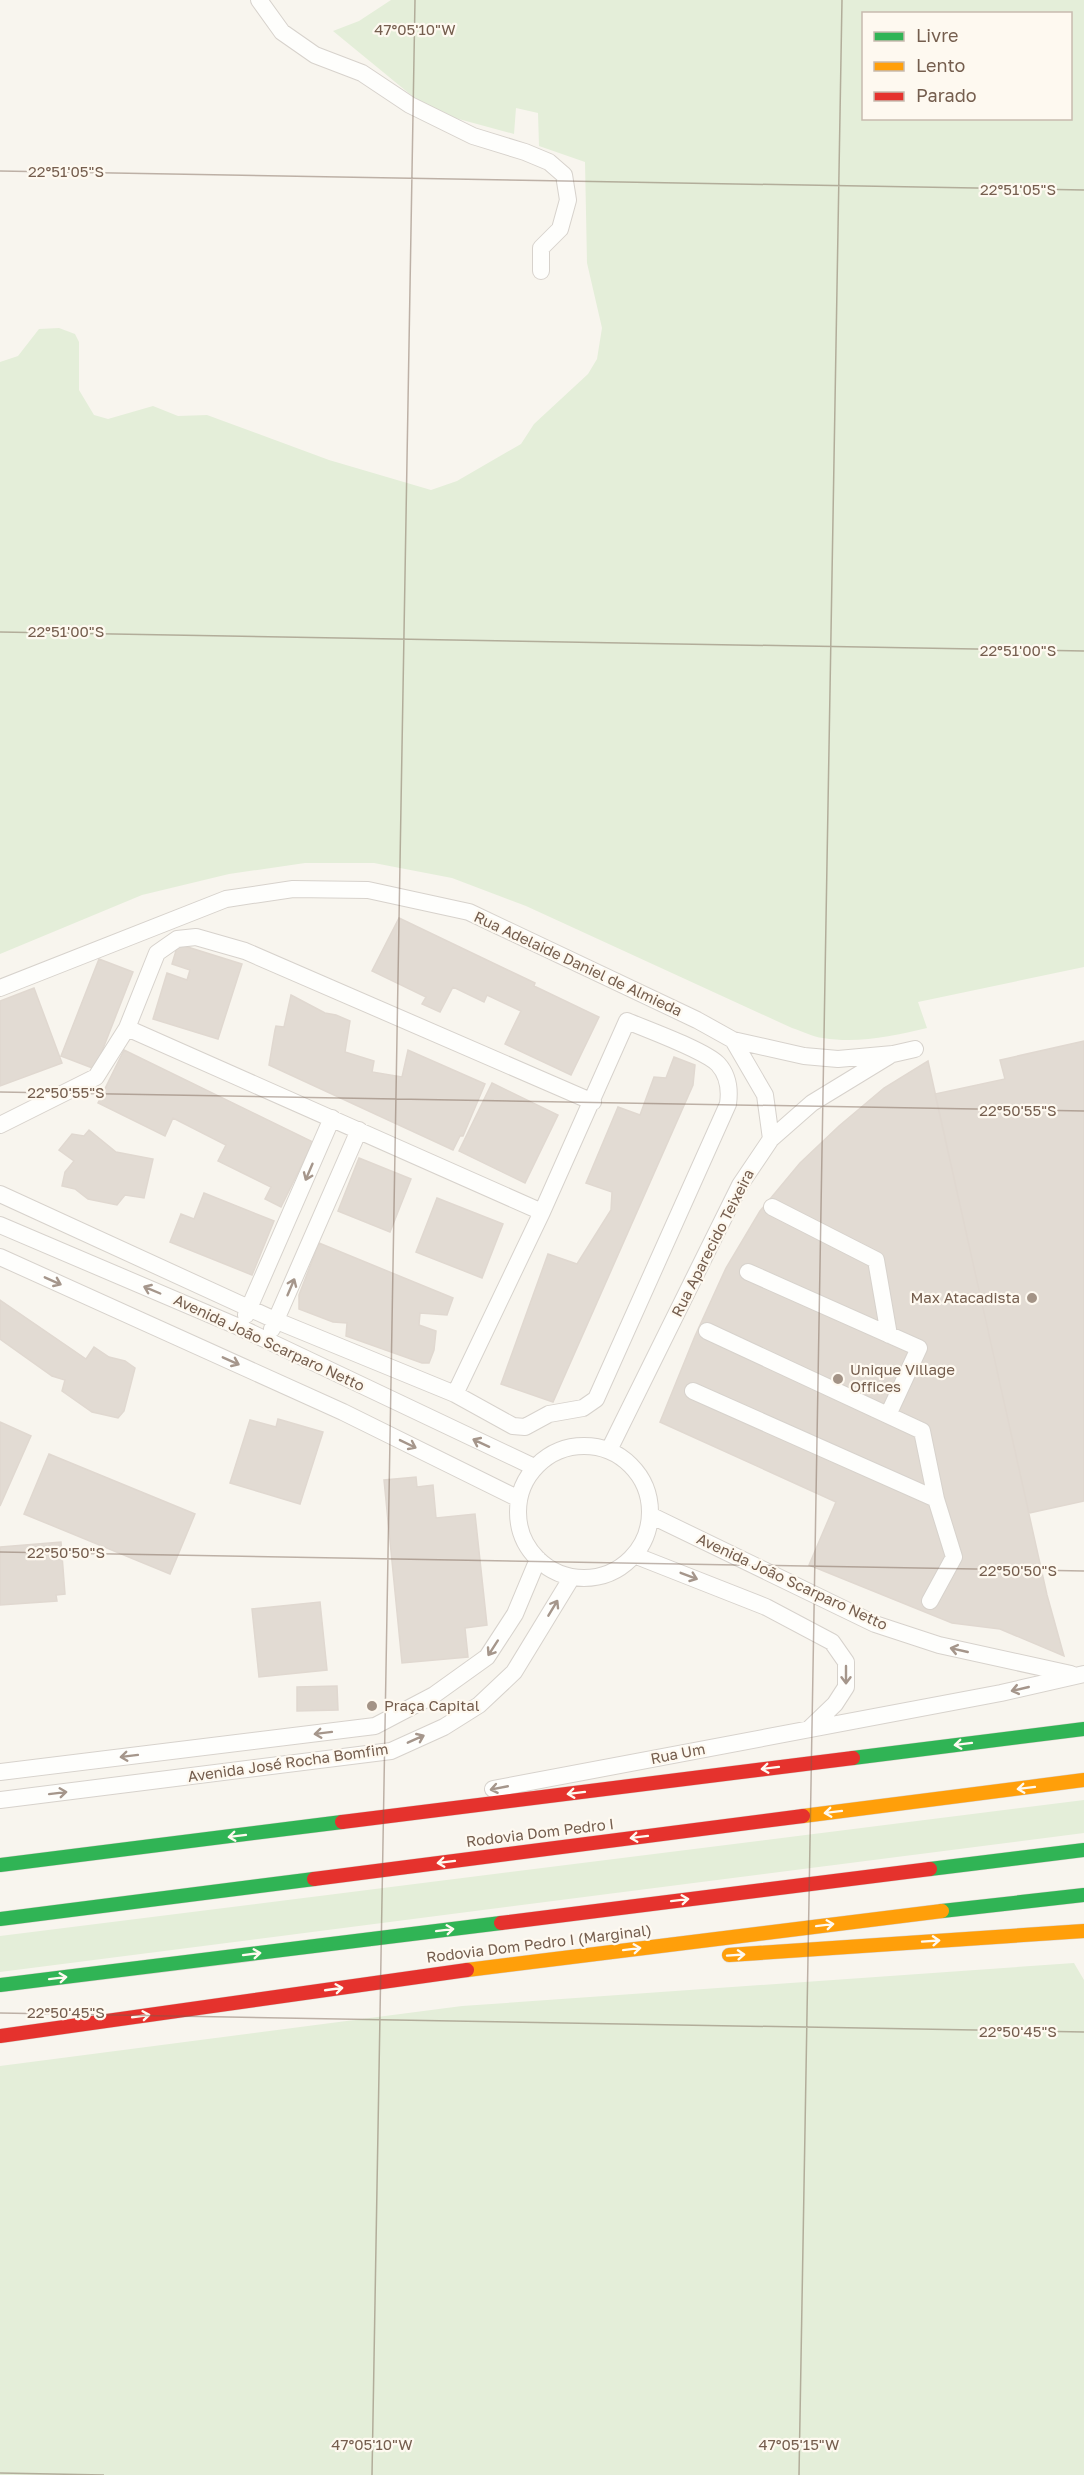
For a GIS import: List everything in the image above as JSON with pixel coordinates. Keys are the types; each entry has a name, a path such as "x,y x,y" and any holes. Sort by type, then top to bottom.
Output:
{"highway":[{"path":"0,1865 1084,1730"},
{"name":"Rodovia Dom Pedro I","path":"0,1919 1084,1780"},
{"path":"0,1985 1084,1850"},
{"name":"Rodovia Dom Pedro I (Marginal)","path":"0,2036 426,1975 1084,1895"},
{"path":"720,1956 1084,1931"},
{"path":"426,1975 673,1959"}],"street":[{"path":"259,0 282,32 315,55 362,73 410,105 473,136 549,162 564,175 568,200 560,229 541,248 541,271"},
{"name":"Rua Adelaide Daniel de Almieda","path":"0,988 226,899 293,890 368,890 469,912 697,1020 733,1040 804,1056 838,1059 892,1054 915,1049"},
{"path":"0,1125 96,1077 127,1028 157,953 177,939 196,938 245,951 593,1101"},
{"path":"0,1194 277,1321 455,1394 513,1426 525,1427 549,1414 583,1408 596,1399 728,1104 730,1091 726,1076 717,1064 705,1055 627,1021 542,1212 455,1394"},
{"path":"127,1028 542,1212"},
{"path":"733,1040 765,1095 771,1139"},
{"name":"Rua Aparecido Teixeira","path":"609,1450 740,1185 771,1139 812,1103 892,1054"},
{"path":"239,1327 250,1307 332,1118"},
{"path":"266,1340 277,1321 359,1130"},
{"path":"772,1207 876,1260 890,1335"},
{"name":"Avenida João Scarparo Netto","path":"0,1225 239,1327 534,1467"},
{"name":"Avenida João Scarparo Netto","path":"0,1257 343,1412 519,1499"},
{"path":"748,1272 919,1348 888,1415"},
{"path":"707,1331 922,1431 936,1499 954,1557 930,1601"},
{"path":"693,1391 936,1499"},
{"path":"589,1446 609,1450 626,1460 640,1476 648,1494 650,1515 646,1536 634,1555 617,1569 595,1577 572,1577 553,1570 537,1559 524,1542 518,1521 519,1499 524,1482 534,1467 550,1455 569,1447 589,1446"},
{"name":"Avenida João Scarparo Netto","path":"650,1515 875,1623 939,1645 1081,1675"},
{"path":"634,1555 766,1607 832,1642 846,1662 846,1687 835,1704 808,1729"},
{"name":"Avenida José Rocha Bomfim","path":"0,1772 375,1726 434,1695 487,1657 515,1614 537,1559"},
{"name":"Avenida José Rocha Bomfim","path":"0,1800 391,1751 444,1727 479,1705 514,1672 572,1577"},
{"name":"Rua Um","path":"271,1832 1001,1693 1081,1675"}],"green space":[{"path":"391,0 1084,0 1084,967 918,1002 927,1028 862,1040 836,1040 792,1028 526,906 452,878 374,863 305,863 229,874 142,895 0,954 0,362 18,356 39,329 59,328 75,334 79,342 79,390 94,415 108,419 153,406 178,416 207,415 329,460 431,490 457,481 521,444 534,424 588,374 597,359 602,328 587,263 585,162 539,146 538,113 516,108 514,134 455,118 422,104 333,31 359,21"},
{"path":"1084,1800 1084,1833 0,1972 0,1936"},
{"path":"1074,1963 1084,1980 1084,2475 0,2475 0,2066 462,2006"}],"building":[{"path":"399,918 535,983 534,986 599,1017 571,1075 505,1044 521,1011 487,995 484,1002 453,987 440,1012 422,1004 426,997 372,971"},
{"path":"178,944 242,964 218,1039 153,1019 167,973 187,980 190,970 172,964"},
{"path":"99,959 133,972 95,1069 61,1056"},
{"path":"34,988 62,1063 0,1086 0,1001"},
{"path":"291,995 325,1013 350,1021 345,1052 374,1061 372,1072 402,1077 408,1050 485,1084 463,1136 460,1136 453,1150 269,1065 276,1026 284,1027"},
{"name":"Max Atacadista","path":"1084,1041 1084,1501 1029,1513 935,1094 1005,1079 1000,1060"},
{"path":"124,1050 313,1142 281,1207 265,1199 271,1187 218,1161 226,1145 173,1118 165,1136 98,1103"},
{"path":"674,1057 695,1065 693,1085 553,1402 501,1384 548,1254 577,1264 611,1210 612,1192 586,1183 618,1107 640,1115 654,1077 666,1078"},
{"name":"Unique Village Offices","path":"928,1061 1047,1595 1064,1656 1000,1629 952,1623 809,1565 836,1502 660,1422 726,1268 760,1211 800,1163 839,1126 884,1088"},
{"path":"492,1083 558,1115 525,1183 459,1151"},
{"path":"89,1130 116,1152 153,1159 144,1198 125,1195 117,1205 88,1199 75,1189 62,1186 65,1172 74,1161 59,1150 72,1134 84,1136"},
{"path":"359,1158 411,1179 390,1232 338,1211"},
{"path":"204,1193 274,1221 252,1275 170,1242 181,1214 194,1219"},
{"path":"437,1198 503,1224 482,1278 416,1252"},
{"path":"319,1243 453,1298 447,1315 420,1313 419,1325 436,1331 434,1350 429,1363 422,1363 346,1336 347,1323 333,1322 299,1309 299,1295"},
{"path":"0,1300 86,1359 94,1347 109,1357 125,1361 135,1368 124,1411 118,1418 92,1412 62,1391 65,1380 52,1376 0,1339"},
{"path":"278,1419 323,1432 300,1504 230,1483 250,1420 276,1427"},
{"path":"0,1422 31,1436 0,1506"},
{"path":"49,1454 195,1514 170,1574 24,1514"},
{"path":"416,1477 417,1487 433,1485 436,1518 475,1514 487,1625 465,1628 468,1657 402,1663 384,1480"},
{"path":"61,1542 65,1594 56,1595 57,1601 0,1605 0,1547"},
{"path":"320,1602 327,1670 259,1677 252,1609"},
{"path":"337,1686 338,1710 297,1711 297,1687"}],"traffic: fast":[{"path":"853,1758 1084,1729"},
{"path":"0,1865 342,1822"},
{"path":"930,1869 1084,1850"},
{"path":"0,1919 314,1879"},
{"path":"942,1911 1084,1895"},
{"path":"0,1985 501,1923"}],"traffic: slow":[{"path":"803,1816 1084,1780"},
{"path":"467,1970 942,1911"},
{"path":"729,1955 1084,1931"}],"traffic: jam":[{"path":"342,1822 853,1758"},
{"path":"314,1879 803,1816"},
{"path":"501,1923 930,1869"},
{"path":"0,2036 467,1970"}],"place":[{"name":"Max Atacadista","path":"1032,1298"},
{"name":"Unique Village Offices","path":"838,1379"},
{"name":"Praça Capital","path":"372,1706"}]}
